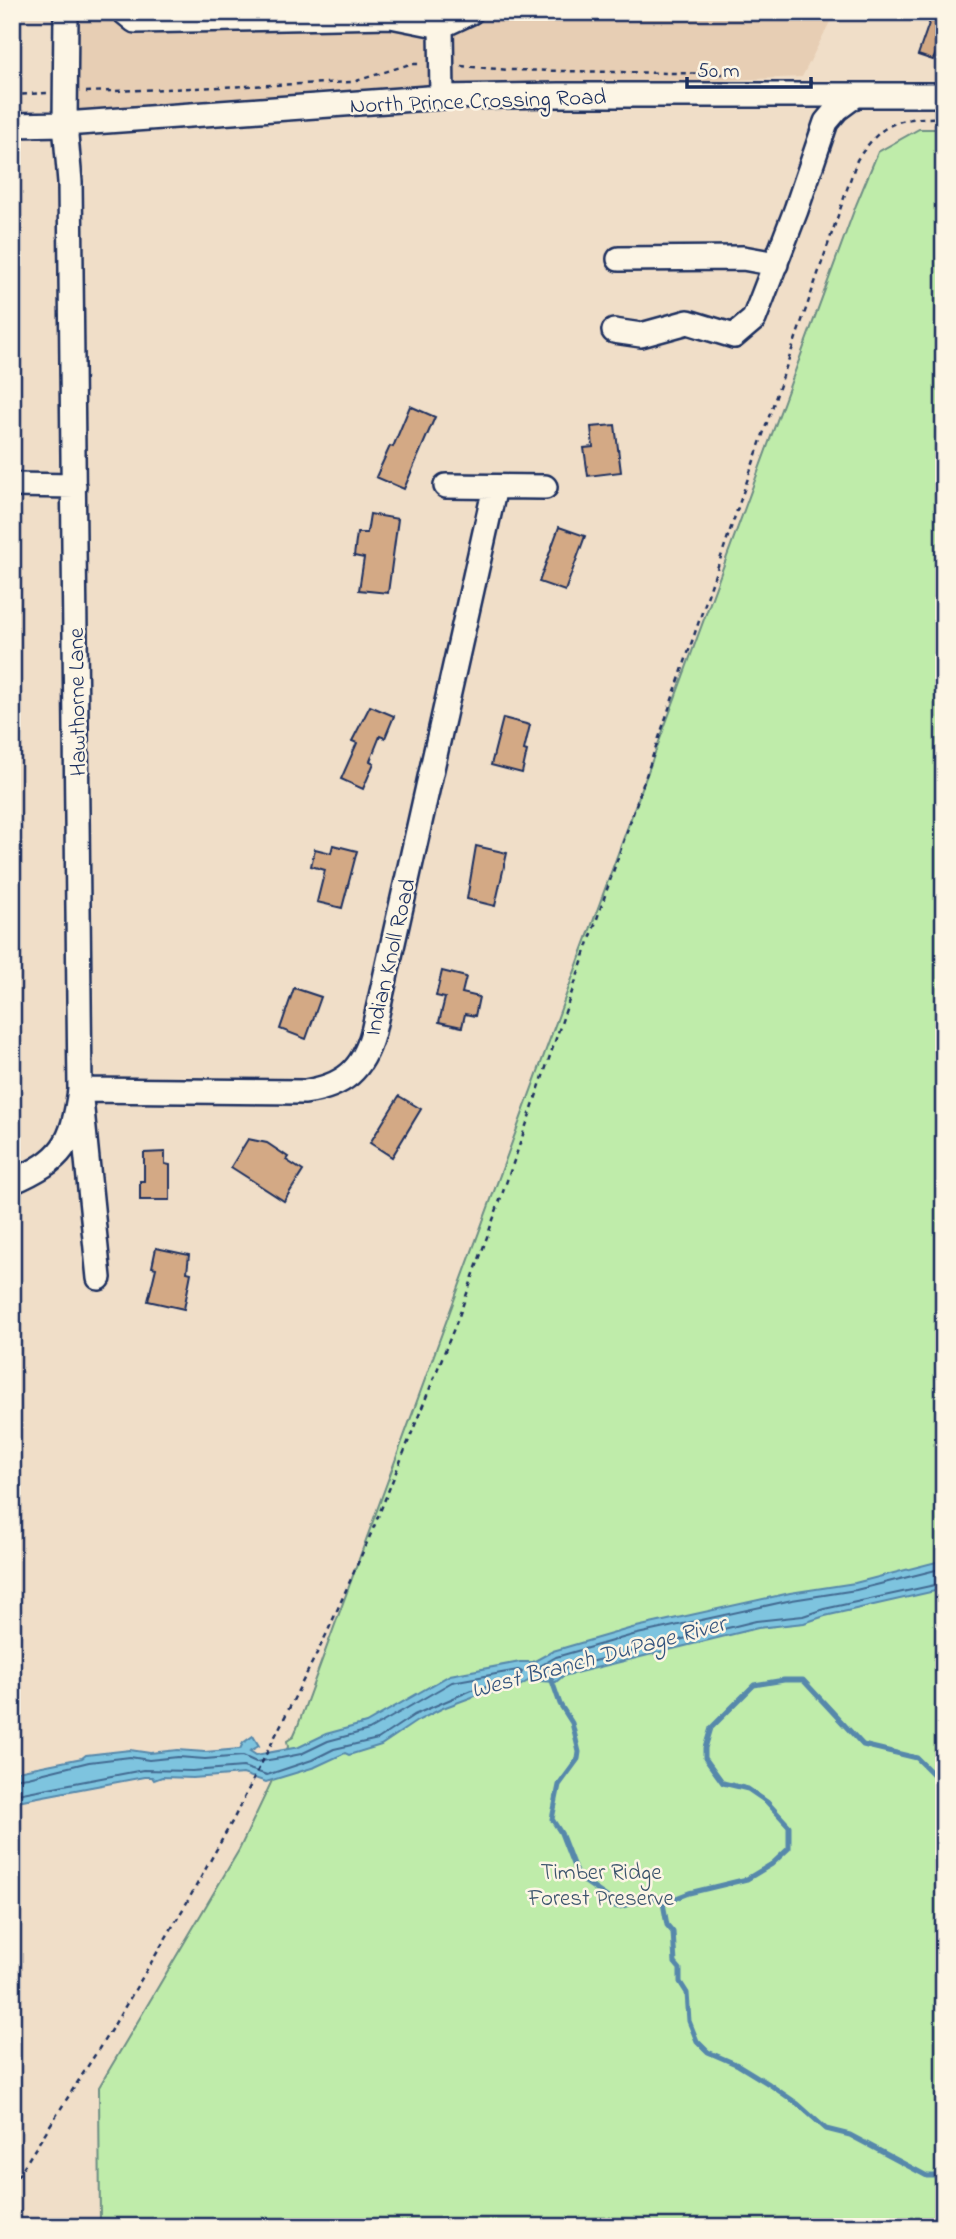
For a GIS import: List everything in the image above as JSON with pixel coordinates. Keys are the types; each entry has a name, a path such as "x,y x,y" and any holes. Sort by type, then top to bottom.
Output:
{"street":[{"name":"Hawthorne Lane","path":"66,12 65,124 70,183 79,1090 99,1278"},
{"path":"124,12 135,21 301,15 391,16 441,26 471,12"},
{"path":"441,26 442,97"},
{"path":"614,331 641,335 688,322 734,336 754,319 796,210 825,122 856,94"},
{"name":"North Prince Crossing Road","path":"12,125 65,124 442,97 944,95"},
{"path":"619,259 743,258 776,264"},
{"path":"12,485 74,486"},
{"path":"446,486 545,487"},
{"name":"Indian Knoll Road","path":"79,1090 305,1093 322,1090 355,1072 370,1045 495,487"},
{"path":"12,1182 40,1170 61,1151 75,1126 79,1090"}],"path":[{"path":"12,2185 114,2025 186,1903 268,1752 327,1633 373,1529 459,1316 857,160 872,138 896,122 911,118 944,118"}],"shaded area":[{"path":"76,12 835,12 802,77 436,93 76,115"}],"green space":[{"name":"Timber Ridge Forest Preserve","path":"919,129 944,129 944,2227 100,2227 99,2087 239,1850 288,1747 287,1741 293,1737 297,1728 856,205 878,152"}],"water":[{"name":"West Branch DuPage River","path":"944,1560 944,1589 804,1623 758,1628 563,1676 556,1682 533,1678 516,1688 475,1696 443,1708 417,1721 381,1745 349,1755 345,1753 315,1767 266,1782 243,1774 193,1778 162,1777 154,1780 152,1777 144,1777 12,1802 12,1772 86,1755 130,1750 150,1753 240,1749 243,1743 253,1736 259,1746 250,1751 256,1755 299,1747 326,1734 366,1723 450,1675 533,1662 553,1651 632,1628 790,1593 855,1583"}],"building":[{"path":"933,12 944,12 944,53 937,51 933,60 918,55"},
{"path":"410,406 435,417 404,489 376,477 390,446 393,447"},
{"path":"615,425 621,472 588,476 584,448 593,447 591,427"},
{"path":"370,514 398,519 388,593 359,590 364,558 354,556 357,533 367,533"},
{"path":"559,527 585,536 565,591 539,582"},
{"path":"370,706 394,716 385,738 380,736 370,761 374,763 363,789 341,779 357,743 352,741"},
{"path":"503,718 530,725 522,773 491,765"},
{"path":"333,845 357,851 342,908 317,902 325,870 311,866 315,849 331,853"},
{"path":"476,846 507,853 495,906 467,899"},
{"path":"442,971 466,977 462,993 479,997 475,1016 465,1014 462,1027 439,1022 445,998 436,996"},
{"path":"294,988 321,997 306,1039 280,1029"},
{"path":"399,1096 421,1109 392,1157 370,1143"},
{"path":"248,1139 267,1143 303,1171 284,1201 231,1167"},
{"path":"165,1152 165,1164 170,1165 170,1200 140,1200 140,1181 144,1181 144,1153"},
{"path":"156,1248 189,1255 187,1272 191,1273 184,1309 148,1301 156,1268 152,1267"}],"waterway":[{"name":"West Branch DuPage River","path":"551,1678 560,1704 572,1723 579,1752 578,1759 559,1785 552,1819 561,1833 576,1872 585,1882 607,1897 610,1905 619,1907 654,1897 663,1903 667,1925 673,1932 675,1963 680,1969 680,1982 687,1993 689,2021 697,2041 708,2052 738,2065 769,2084 798,2104 826,2129 850,2135 927,2176 940,2176 944,2179"},
{"path":"663,1903 689,1893 747,1879 772,1864 789,1848 789,1826 767,1802 748,1789 723,1783 705,1758 711,1728 754,1685 803,1680 863,1745 917,1758 934,1775 944,1780"}]}
